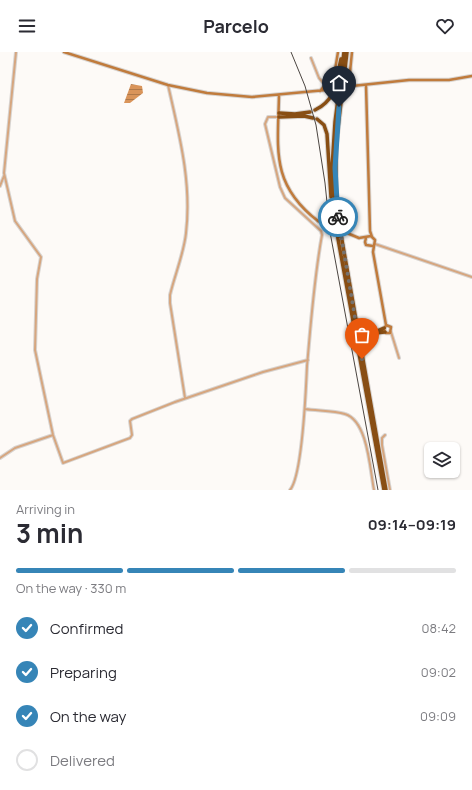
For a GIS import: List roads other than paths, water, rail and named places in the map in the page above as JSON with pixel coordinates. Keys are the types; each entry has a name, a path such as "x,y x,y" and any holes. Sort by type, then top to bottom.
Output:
{"highway":[{"path":"315,110 327,104 333,95 343,52"},
{"path":"338,239 332,168 335,122 343,52"},
{"path":"347,52 337,122 335,168 336,206 385,490"},
{"path":"279,115 310,112"},
{"path":"279,115 315,118 324,125 327,134 331,196 338,239 385,490"},
{"path":"347,273 360,327 373,332 385,328"},
{"path":"373,417 363,344 369,334 385,328"}],"street":[{"path":"16,52 14,83 4,156 4,176 15,221 41,257 37,279 35,350 53,435 63,463 130,438 132,434 132,419 185,398 263,372 308,360"},
{"path":"64,52 168,85 207,93 252,97 319,91 332,81 338,52"},
{"path":"352,52 349,82 346,86 348,88 352,86 409,80 449,80 472,76"},
{"path":"311,58 326,87"},
{"path":"168,85 186,168 188,199 186,234 173,283 170,303 185,398"},
{"path":"366,85 370,231 374,244 373,252 385,328 391,332"},
{"path":"279,95 278,155 282,176 294,199 305,211 318,221 359,238 373,252"},
{"path":"279,115 268,117 265,124 280,187 285,198 321,231 322,235 317,263 305,409 298,461 290,490"},
{"path":"0,186 4,176"},
{"path":"364,242 370,231"},
{"path":"359,238 372,237"},
{"path":"369,247 374,244 381,245 472,277"},
{"path":"385,328 391,327 391,332 399,358"},
{"path":"305,409 346,414 355,420 364,434 374,490"},
{"path":"0,458 15,448 53,435"},
{"path":"385,435 382,438 382,445 390,490"}],"railway":[{"path":"291,52 305,86 316,125 325,183 330,232 378,490"}]}
